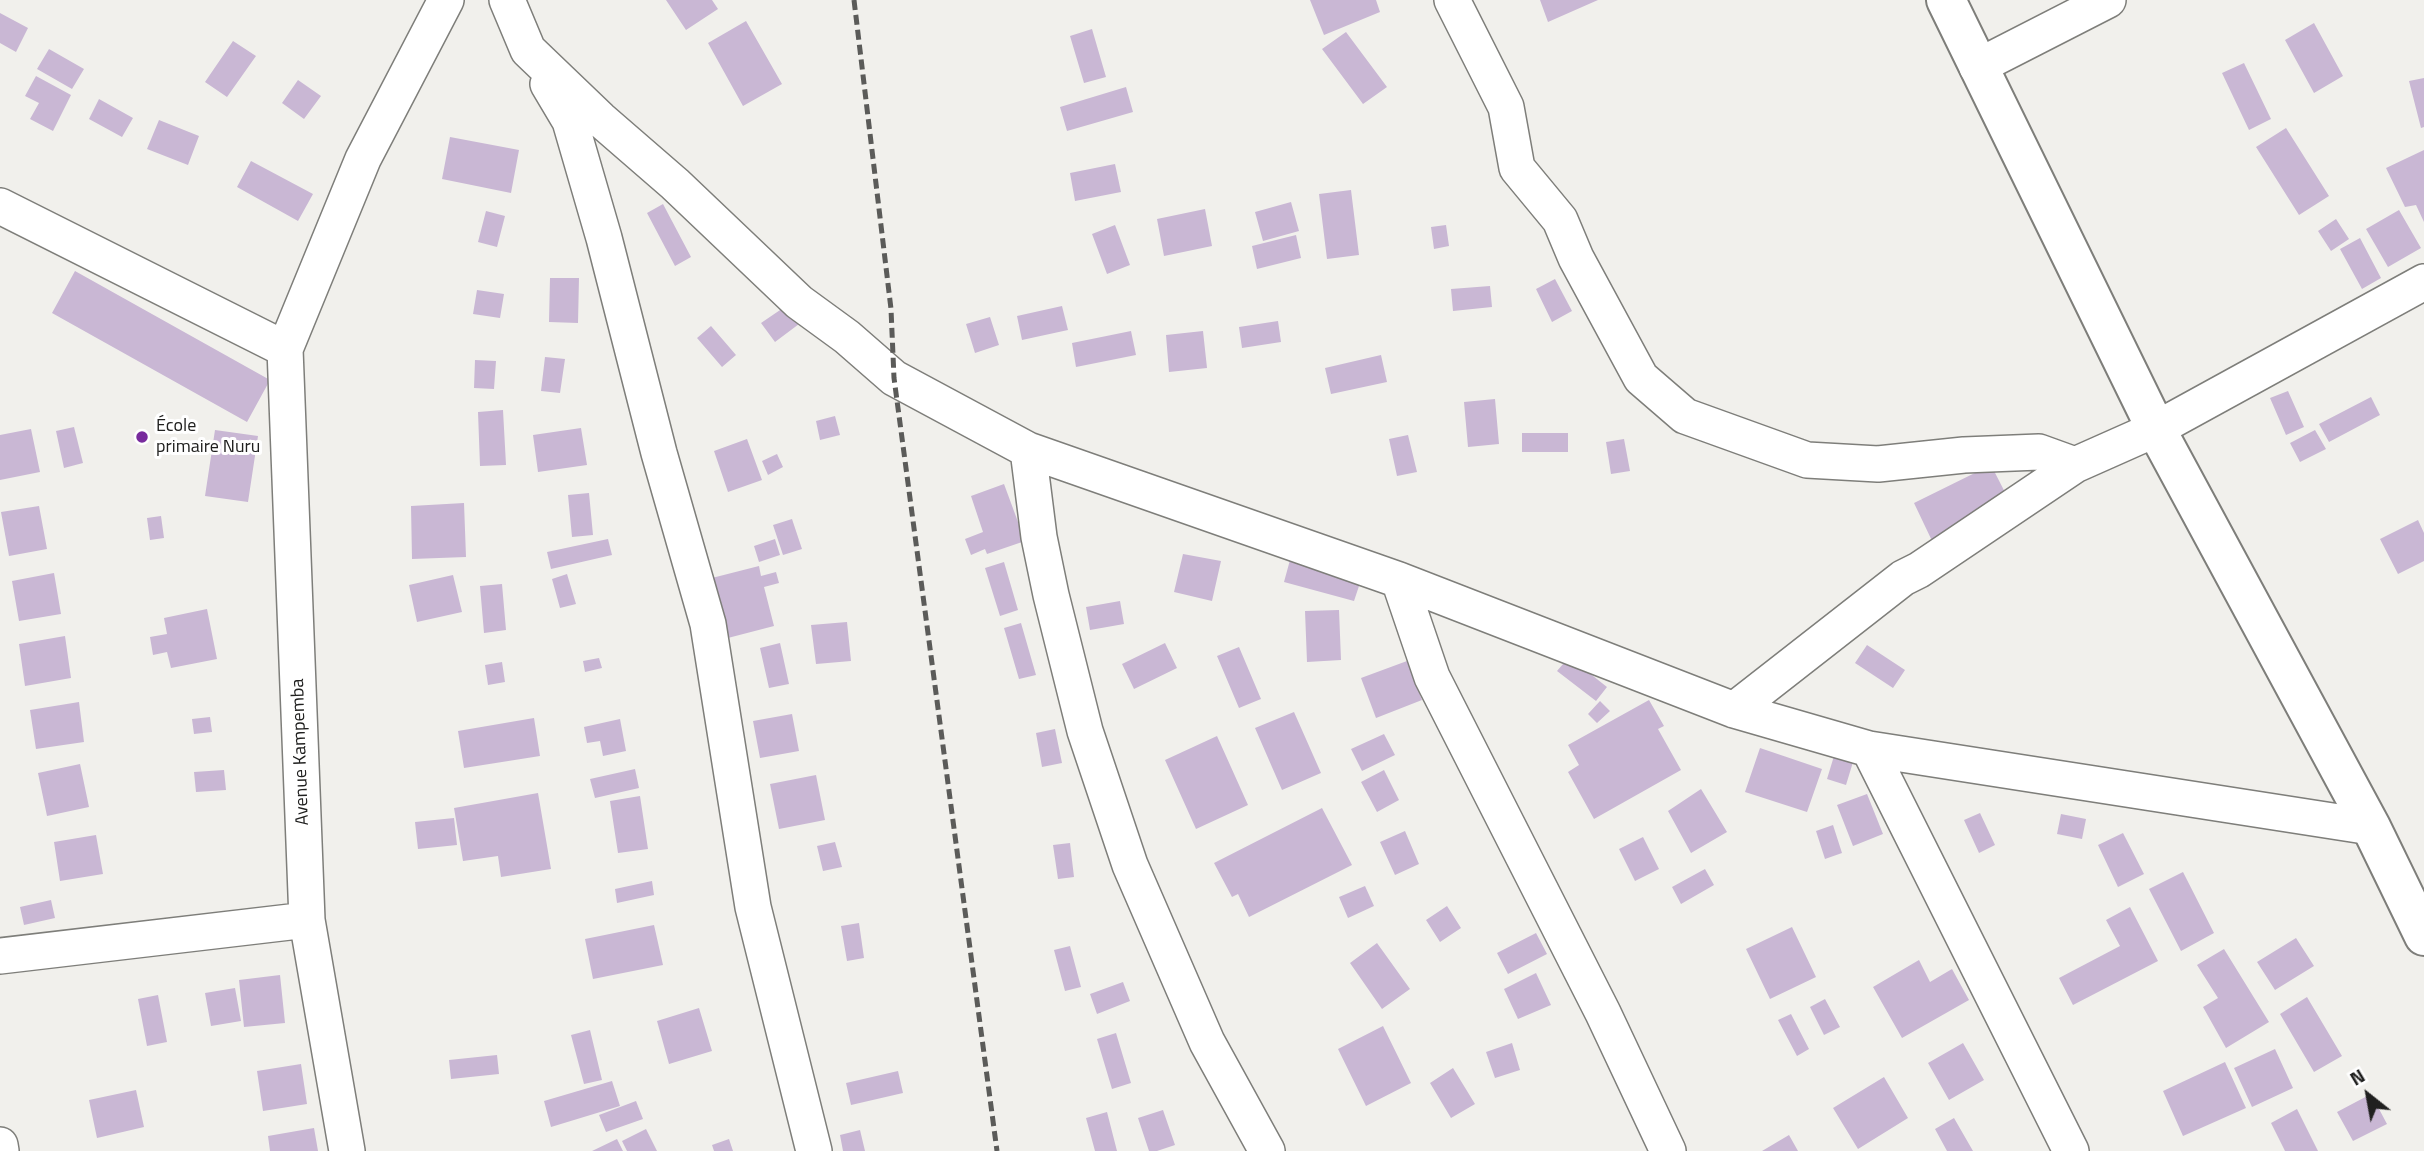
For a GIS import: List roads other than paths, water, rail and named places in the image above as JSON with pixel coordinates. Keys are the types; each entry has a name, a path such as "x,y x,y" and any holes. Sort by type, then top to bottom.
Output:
{"highway":[{"path":"1946,0 2156,429 2371,827 2424,936"}],"street":[{"path":"0,206 285,349 363,159 446,0"},
{"path":"507,0 528,50 570,121 708,624 753,906 814,1151"},
{"path":"1452,0 1506,107 1517,168 1560,220 1576,258 1641,379 1685,416 1807,460 1878,464 1964,455 2039,452 2075,465"},
{"path":"1978,67 2108,0"},
{"path":"528,50 799,302 848,337 894,378 1028,450 1399,580 1734,710 1868,749 2371,827"},
{"path":"1734,710 1903,578 2075,465 2156,429 2424,282"},
{"name":"Avenue Kampemba","path":"285,349 307,920 347,1151"},
{"path":"1028,450 1039,537 1085,731 1130,865 1207,1042 1267,1151"},
{"path":"1399,580 1432,677 1603,1013 1668,1151"},
{"path":"1868,749 2071,1151"},
{"path":"0,956 307,920"},
{"path":"0,1145 1,1151"}],"railway":[{"path":"854,0 891,309 894,378 997,1151"}],"place":[{"name":"École primaire Nuru","path":"142,437"}]}
